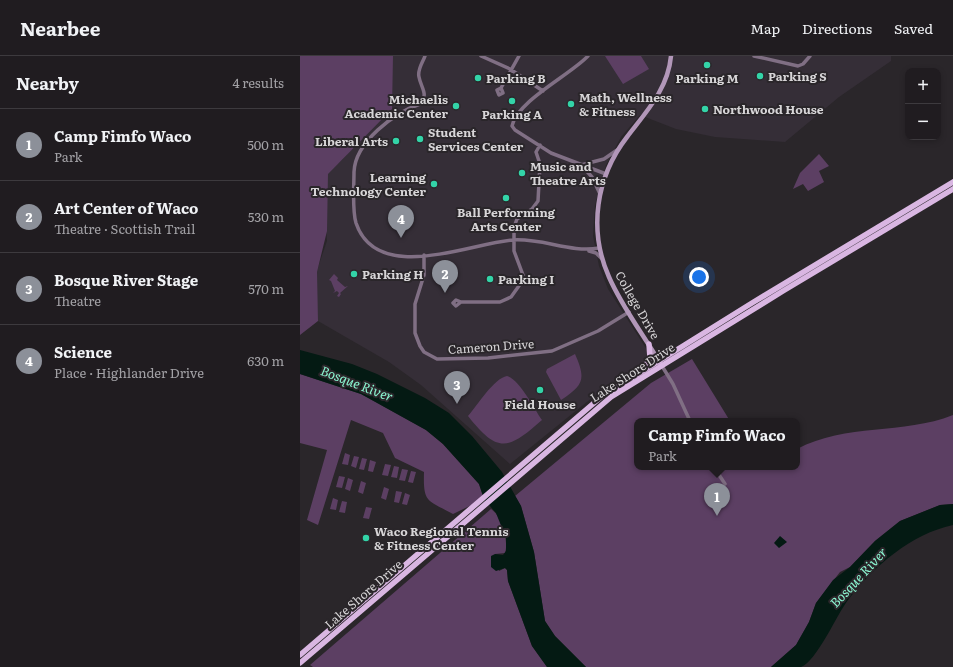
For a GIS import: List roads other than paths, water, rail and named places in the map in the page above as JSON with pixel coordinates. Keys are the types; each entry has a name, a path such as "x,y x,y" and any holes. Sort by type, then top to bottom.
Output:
{"main road":[{"name":"Lake Shore Drive","path":"300,663 518,478 603,403 752,303 953,182"},
{"name":"Lake Shore Drive","path":"300,655 594,402 643,370 661,363 953,189"},
{"path":"643,370 650,358 649,344"}],"street":[{"path":"425,56 418,77 424,90 423,100 420,104 394,116 358,153 354,174 356,222 370,244 376,249 394,255 424,255 458,252 514,240 534,241 571,249 586,250 599,248"},
{"path":"481,56 510,69 543,91"},
{"path":"502,88 510,69 519,56"},
{"path":"588,56 576,68 543,91 521,110 512,126 515,130 551,153 606,174"},
{"name":"College Drive","path":"661,363 612,284 599,248 597,220 600,194 606,174 619,148 659,93 666,79 671,56"},
{"path":"754,56 798,66 803,64 810,56"},
{"path":"461,302 500,302 515,293 521,283 523,275 516,258 514,227 517,219 532,209 538,201 540,164 536,152 540,145"},
{"path":"580,165 604,160 619,148"},
{"path":"580,165 592,177 600,194"},
{"path":"586,250 596,253 602,259"},
{"name":"Cameron Drive","path":"424,255 424,275 415,304 415,333 424,352 437,359 488,358 552,351 606,326 629,312"},
{"path":"661,363 673,384 689,418"},
{"path":"716,470 725,484"}],"water":[{"name":"Bosque River","path":"300,350 352,364 377,374 425,398 449,413 472,436 502,472 521,506 534,552 545,621 555,636 586,667 547,667 532,646 508,581 507,570 505,568 496,571 491,567 491,556 495,554 503,555 506,551 506,538 496,513 484,499 479,484 443,444 426,430 361,394 300,374"},
{"name":"Bosque River","path":"953,504 953,525 937,529 908,544 894,553 869,575 843,607 820,647 807,663 801,667 771,667 796,645 809,622 816,603 833,580 850,567 875,541 900,521 940,505"},
{"path":"780,536 787,542 779,548 774,543"}],"place":[{"name":"Parking M","path":"707,65"},
{"name":"Parking S","path":"760,76"},
{"name":"Parking B","path":"478,78"},
{"name":"Parking A","path":"512,101"},
{"name":"Math, Wellness & Fitness","path":"571,104"},
{"name":"Michaelis Academic Center","path":"456,106"},
{"name":"Northwood House","path":"705,109"},
{"name":"Student Services Center","path":"420,139"},
{"name":"Liberal Arts","path":"396,141"},
{"name":"Music and Theatre Arts","path":"522,173"},
{"name":"Learning Technology Center","path":"434,184"},
{"name":"Ball Performing Arts Center","path":"506,198"},
{"name":"Science","path":"401,238"},
{"name":"Parking H","path":"354,274"},
{"name":"Parking I","path":"490,279"},
{"name":"Art Center of Waco","path":"445,293"},
{"name":"Field House","path":"540,390"},
{"name":"Bosque River Stage","path":"457,404"},
{"name":"Camp Fimfo Waco","path":"717,516"},
{"name":"Waco Regional Tennis & Fitness Center","path":"366,538"}]}
